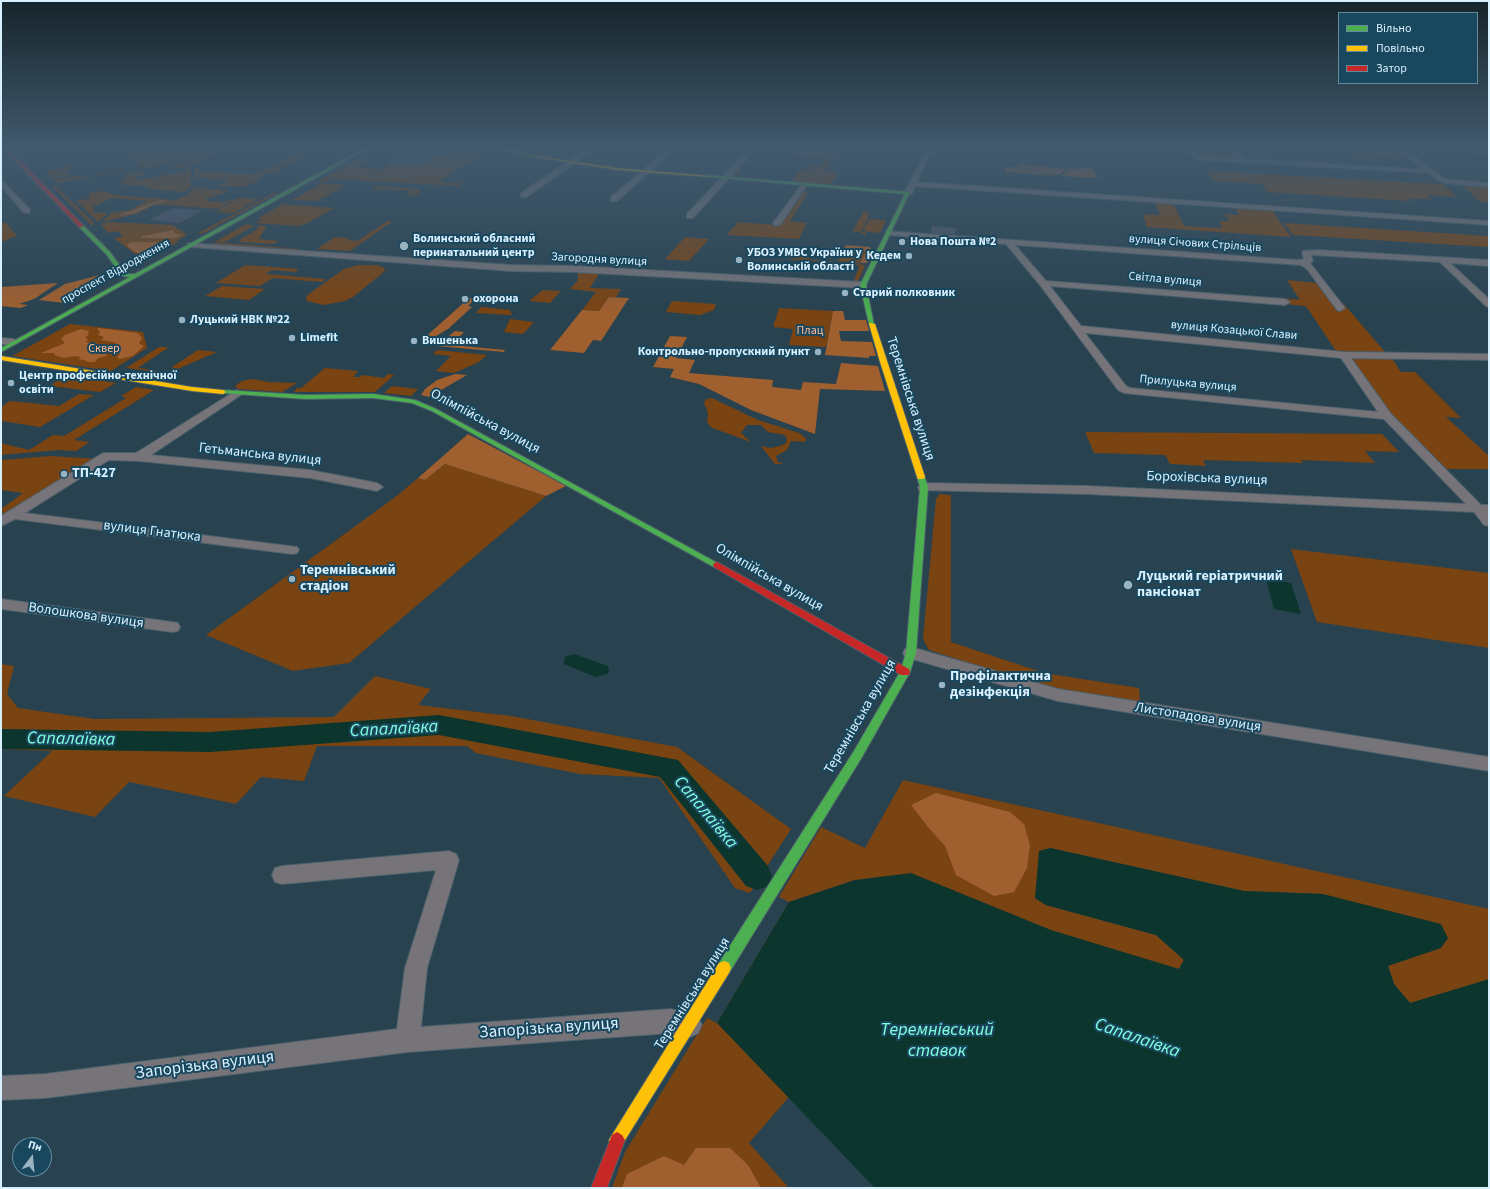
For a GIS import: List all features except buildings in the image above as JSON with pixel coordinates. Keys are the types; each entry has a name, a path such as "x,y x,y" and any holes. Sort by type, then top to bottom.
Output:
{"street":[{"path":"19,202 27,211"},
{"path":"58,202 112,258 124,275 135,276"},
{"name":"проспект Відродження","path":"1,350 269,202"},
{"path":"690,216 702,202"},
{"path":"777,223 792,202"},
{"path":"863,285 903,202"},
{"path":"1186,202 1489,223"},
{"name":"вулиця Січових Стрільців","path":"889,233 1010,244 1304,263"},
{"name":"Прилуцька вулиця","path":"1010,244 1043,283 1122,388 1128,391 1387,416"},
{"name":"Загородня вулиця","path":"191,245 511,268 575,269 863,285"},
{"path":"1340,308 1310,267 1304,263 1309,261 1306,254 1311,252 1489,263"},
{"path":"112,258 128,260"},
{"path":"1442,260 1489,304"},
{"path":"144,261 160,262"},
{"name":"Світла вулиця","path":"1043,283 1285,302"},
{"name":"Теремнівська вулиця","path":"599,1188 614,1145 858,754 905,672 911,653 924,488 883,362 863,285"},
{"name":"вулиця Козацької Слави","path":"1078,329 1344,355 1489,357"},
{"path":"1,341 14,342"},
{"path":"1344,355 1387,416 1428,459 1484,509 1489,522"},
{"name":"Олімпійська вулиця","path":"1,358 185,388 237,394 305,397 373,396 413,401 434,410 648,526 905,672"},
{"path":"1,522 107,456 140,457 237,394"},
{"name":"Гетьманська вулиця","path":"140,457 310,474 377,487"},
{"name":"Борохівська вулиця","path":"924,488 1102,490 1484,509"},
{"name":"вулиця Гнатюка","path":"13,515 292,550"},
{"name":"Волошкова вулиця","path":"1,604 172,627"},
{"name":"Листопадова вулиця","path":"911,653 1058,695 1489,764"},
{"path":"282,874 449,860 416,968 408,1040"},
{"name":"Запорізька вулиця","path":"1,1088 45,1086 408,1040 671,1021 690,1025"}],"green space":[{"path":"68,202 73,202 95,224 91,225"},
{"path":"78,202 102,202 94,206 93,212 108,213 98,222"},
{"path":"144,202 169,202 163,205 155,205 136,214 102,222 111,213 129,210"},
{"path":"170,202 229,202 219,209 165,205"},
{"path":"231,202 253,202 233,213 216,212"},
{"path":"256,202 260,202 202,234 198,233"},
{"path":"794,202 802,202 790,221 807,223 799,239 727,235 738,222 779,225"},
{"path":"1155,202 1173,203 1184,226 1222,228 1219,221 1229,221 1225,214 1239,215 1235,208 1272,210 1291,237 1147,227 1143,214 1160,215"},
{"path":"283,204 334,208 306,224 299,226 256,223 262,219 257,219"},
{"path":"863,212 870,213 861,232 866,232 865,235 858,231 852,233"},
{"path":"869,219 886,220 880,233 863,231"},
{"path":"387,221 393,221 350,251 317,249 335,237 350,238 346,240 358,241"},
{"path":"110,222 173,225 187,235 176,241 180,241 159,253 144,255 135,254 114,238 123,236 118,231 109,233 100,224"},
{"path":"1,223 6,223 17,236 1,242"},
{"path":"1284,223 1489,236 1489,247 1293,235"},
{"path":"247,224 254,226 225,242 216,241"},
{"path":"266,226 265,229 259,239 279,241 273,244 240,242 239,240 258,229 256,227"},
{"path":"685,237 709,239 689,261 665,259"},
{"path":"214,242 300,249 297,251 215,245"},
{"path":"796,244 799,251 812,260 861,264 865,266 857,283 853,283 860,265 789,259"},
{"path":"844,249 867,251 861,263 838,261"},
{"path":"245,265 299,269 295,272 272,270 266,274 326,279 322,282 273,278 260,286 216,283"},
{"path":"358,265 378,265 384,268 385,271 353,297 345,301 323,305 307,301 306,297 310,293 344,269"},
{"path":"578,271 600,272 590,288 621,289 616,297 609,297 599,311 582,310 596,292 570,289 578,280"},
{"path":"1287,280 1317,283 1331,302 1343,303 1385,352 1336,351 1306,306 1285,304 1282,298 1300,300"},
{"path":"222,286 265,289 249,300 205,296"},
{"path":"543,290 561,291 550,303 529,301"},
{"path":"672,301 716,304 714,310 700,315 666,312"},
{"path":"481,307 510,310 512,315 476,313"},
{"name":"Плац","path":"779,308 833,311 826,347 789,345 793,329 773,327"},
{"path":"510,319 534,322 523,334 504,332"},
{"name":"Сквер","path":"70,324 143,332 147,348 111,371 12,356"},
{"path":"159,347 169,347 138,368 168,372 167,373 126,368"},
{"path":"198,350 217,352 173,371 172,367"},
{"path":"437,350 487,355 479,362 454,373 436,371 451,356 433,354"},
{"path":"1351,357 1391,357 1401,372 1415,372 1461,418 1446,417 1489,456 1489,469 1445,469 1390,413"},
{"path":"325,368 358,371 353,377 360,377 362,375 384,378 388,374 394,375 375,392 294,392 297,388 301,388"},
{"path":"65,375 116,383 100,392 50,386"},
{"path":"253,379 269,382 297,383 282,392 238,389 235,386 242,381"},
{"path":"392,386 418,389 411,396 384,393"},
{"path":"136,387 154,390 74,440 90,442 76,451 58,450 1,455 1,443 29,450 53,435 64,436 126,398 121,396"},
{"path":"79,394 94,395 40,427 1,421 1,407 10,401 59,406"},
{"path":"712,398 758,420 799,433 806,438 805,442 791,441 787,450 776,456 778,462 784,464 775,464 761,446 771,448 780,446 786,443 787,439 785,435 768,432 761,425 747,425 741,433 751,442 712,428 707,422 708,413 704,403 706,399"},
{"path":"1085,432 1382,434 1399,452 1365,451 1375,463 1301,460 1303,463 1203,460 1206,466 1170,464 1165,455 1094,453"},
{"path":"51,456 99,459 9,514 1,513 1,509 23,493 1,490 1,460"},
{"path":"445,464 546,496 349,663 293,671 206,635 398,495 418,478 425,480"},
{"path":"940,494 951,495 951,642 1044,673 1139,688 1140,700 1134,704 1051,689 929,650 923,639 936,499"},
{"path":"1291,549 1489,573 1489,648 1317,622"},
{"path":"1,664 14,666 7,694 18,708 94,719 334,717 375,676 431,689 418,705 511,716 677,747 791,829 750,893 735,888 659,778 580,774 476,753 467,746 317,746 304,781 261,777 236,804 129,782 95,817 4,796 52,751 1,749"},
{"path":"903,780 1489,909 1489,1005 1410,1003 1394,984 1388,965 1441,948 1323,894 1244,891 1050,848 1035,898 1046,905 1156,935 1184,960 1179,969 855,880 789,902 779,897 821,827 865,848"},
{"path":"789,902 797,1076 788,1098 749,1143 789,1188 612,1188 625,1152 707,1018 717,1023"}],"shaded area":[{"path":"153,202 163,202 155,204 133,214 117,216"},
{"path":"174,230 174,233 183,235 175,238 142,238 142,236"},
{"path":"132,242 171,244 152,253 141,254 128,247 127,244"},
{"path":"846,245 870,247 872,252 867,263 861,263 866,251 844,249"},
{"path":"100,275 100,283 65,303 39,300 65,284"},
{"path":"58,283 34,299 19,304 28,305 21,308 1,306 1,287"},
{"path":"609,297 629,298 601,341 593,340 584,353 550,350 582,310 599,311"},
{"path":"469,298 476,298 468,306 472,307 448,329 429,340 422,340"},
{"path":"833,311 843,311 845,320 866,320 869,331 839,331 841,341 872,342 876,356 869,356 869,358 825,355"},
{"path":"81,329 89,331 89,335 85,337 88,340 86,342 98,344 98,348 108,350 106,356 98,358 95,362 87,362 79,359 80,357 75,356 64,358 54,355 55,353 41,353 65,343 61,339 65,335"},
{"path":"97,329 138,333 142,338 139,343 144,346 133,356 119,359 117,357 120,354 117,352 120,348 114,346 116,343 101,340 104,337 98,335 100,332"},
{"path":"455,331 464,332 452,345 505,350 504,352 436,346"},
{"path":"670,336 687,337 676,358 695,360 689,373 773,380 772,387 801,390 803,382 836,384 841,363 878,366 885,391 820,389 815,434 751,410 699,384 670,377 674,369 653,367"},
{"path":"455,374 467,375 429,397 421,395 425,389 437,380"},
{"path":"468,434 566,486 546,496 445,464 425,480 418,478"},
{"path":"936,793 1010,812 1024,824 1030,845 1027,868 1014,892 994,896 956,875 945,846 911,805"},
{"path":"696,1148 730,1148 748,1165 761,1188 622,1188 627,1174 664,1156 684,1165"}],"water":[{"path":"1266,579 1291,583 1301,614 1274,609"},
{"path":"574,654 608,666 609,671 607,674 596,677 564,664 565,657"},
{"name":"Теремнівський ставок","path":"1050,848 1244,891 1323,894 1441,924 1448,938 1441,948 1388,966 1394,984 1410,1003 1489,979 1489,1188 875,1188 717,1023 789,902 855,880 911,873 1051,930 1179,969 1184,960 1156,935 1046,905 1035,898 1039,851"}],"waterway":[{"name":"Сапалаївка","path":"1,739 210,742 439,725 576,752 668,768 757,876"}],"traffic: fast":[{"path":"1,350 269,202"},
{"path":"872,324 863,285 903,202"},
{"path":"81,226 108,253 124,275 135,276"},
{"path":"223,392 305,397 373,396 413,401 434,410 717,565"},
{"path":"724,968 858,754 905,672 911,653 924,487 921,477"}],"traffic: slow":[{"path":"872,324 921,477"},
{"path":"1,358 192,389 223,392"},
{"path":"617,1140 724,968"}],"traffic: jam":[{"path":"58,202 81,226"},
{"path":"717,565 905,672"},
{"path":"599,1188 617,1140"}],"place":[{"name":"Нова Пошта №2","path":"902,242"},
{"name":"Волинський обласний перинатальний центр","path":"404,246"},
{"name":"Кедем","path":"909,256"},
{"name":"УБОЗ УМВС України у Волинськiй області","path":"739,260"},
{"name":"Старий полковник","path":"845,293"},
{"name":"охорона","path":"465,299"},
{"name":"Луцький НВК №22","path":"182,320"},
{"name":"Limefit","path":"292,338"},
{"name":"Вишенька","path":"414,341"},
{"name":"Контрольно-пропускний пункт","path":"818,352"},
{"name":"Центр професійно-технічної освіти","path":"11,383"},
{"name":"ТП-427","path":"64,474"},
{"name":"Теремнівський стадіон","path":"292,579"},
{"name":"Луцький геріатричний пансіонат","path":"1128,585"},
{"name":"Профілактична дезінфекція","path":"942,685"}]}
